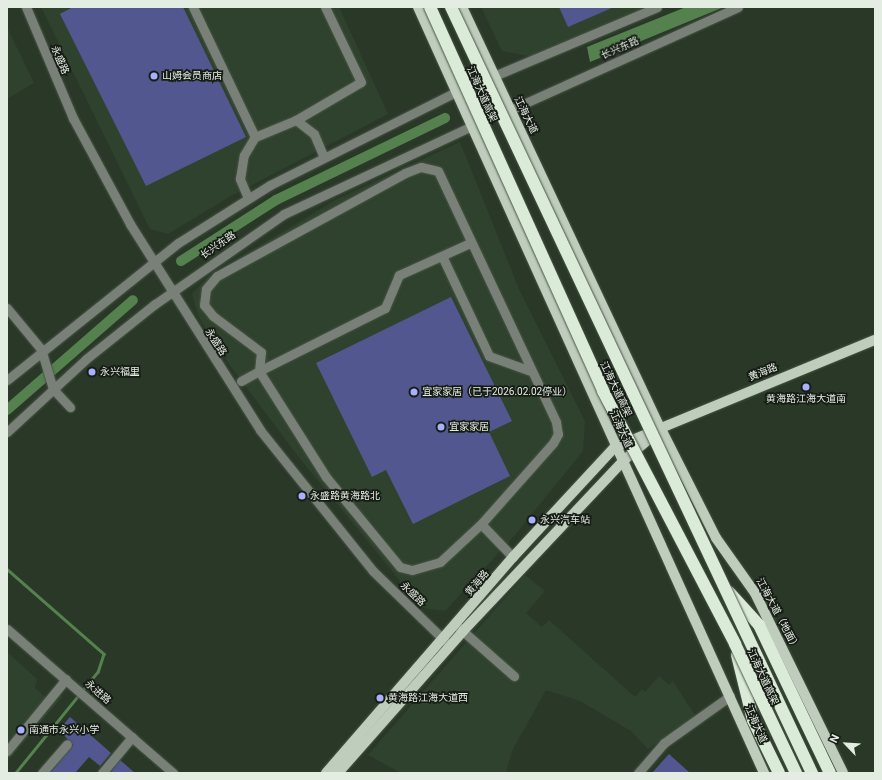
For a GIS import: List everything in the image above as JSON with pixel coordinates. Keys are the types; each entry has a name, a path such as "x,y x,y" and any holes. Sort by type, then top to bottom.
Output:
{"highway":[{"name":"江海大道高架","path":"430,7 602,392 734,644 796,773"},
{"name":"江海大道高架","path":"451,7 721,584 812,773"},
{"path":"721,584 759,625 830,773"},
{"path":"734,644 753,720 779,773"}],"main road":[{"name":"江海大道","path":"418,7 474,125 615,447 623,461 764,773"},
{"name":"江海大道","path":"462,7 661,429"},
{"name":"黄海路","path":"460,628 513,557 615,447 875,340"},
{"name":"黄海路","path":"326,773 460,628 623,461 661,429"},
{"name":"江海大道（地面）","path":"661,429 716,538 755,593 843,773"},
{"name":"黄海路","path":"338,773 447,642"}],"street":[{"name":"永盛路","path":"26,7 73,118 152,262 260,430 333,524 373,571 447,642"},
{"path":"193,7 255,136"},
{"path":"248,198 240,179 244,155 255,136 296,120 362,82 325,7"},
{"path":"494,76 656,7"},
{"name":"长兴东路","path":"510,110 738,7"},
{"path":"7,380 42,349 152,262 248,198 324,157 458,91"},
{"path":"296,120 314,134 324,157"},
{"name":"长兴东路","path":"7,432 53,389 172,293 284,214 474,125"},
{"path":"421,167 438,171 470,242 556,422 558,434 554,443 480,524 440,562 412,570 400,567 326,477 259,371 261,352 213,316 204,305 206,289 217,276 355,198 421,167"},
{"path":"241,381 385,308 400,275 470,242"},
{"path":"442,256 489,356 531,371"},
{"path":"7,308 42,349 53,389 70,407"},
{"path":"480,524 513,557"},
{"path":"460,628 514,676"},
{"name":"永进路","path":"7,629 173,773"},
{"path":"7,751 68,682"},
{"path":"638,773 664,743 730,696"},
{"path":"102,773 132,737"},
{"path":"42,773 67,744"}],"shaded area":[{"path":"41,7 339,7 388,114 231,196 168,234 150,229"},
{"path":"481,7 650,7 534,57 502,51"},
{"path":"686,7 724,7 590,62 587,47"},
{"path":"7,27 34,83 7,99"},
{"path":"460,142 519,289 585,421 583,451 515,535 445,611 422,608 297,455 229,364 198,316 192,294 208,277 337,199"},
{"path":"525,575 545,591 526,613 542,627 549,620 635,697 642,689 645,692 659,676 669,685 673,681 696,717 648,749 631,731 580,701 546,690 512,751 506,773 401,773 368,755"},
{"name":"南通市永兴小学","path":"7,652 37,679 35,688 45,697 54,690 62,697 7,762"}],"building":[{"name":"山姆会员商店","path":"73,7 183,7 246,137 146,186 60,14"},
{"path":"559,7 614,7 568,27"},
{"name":"宜家家居（已于2026.02.02停业）","path":"451,297 512,421 489,432 510,476 413,524 386,470 372,477 316,363"},
{"path":"70,717 111,753 100,766 89,757 75,773 50,773 73,745 59,730"},
{"path":"669,754 690,773 652,773"},
{"path":"120,760 135,773 110,773"}],"waterway":[{"path":"181,261 276,200 445,118"},
{"path":"7,410 133,300"},
{"path":"7,569 104,654 98,672 16,773"}],"place":[{"name":"山姆会员商店","path":"154,76"},
{"name":"永兴福里","path":"92,372"},
{"name":"黄海路江海大道南","path":"806,387"},
{"name":"宜家家居（已于2026.02.02停业）","path":"414,392"},
{"name":"宜家家居","path":"441,427"},
{"name":"永盛路黄海路北","path":"302,496"},
{"name":"永兴汽车站","path":"532,520"},
{"name":"黄海路江海大道西","path":"380,698"},
{"name":"南通市永兴小学","path":"21,730"}]}
